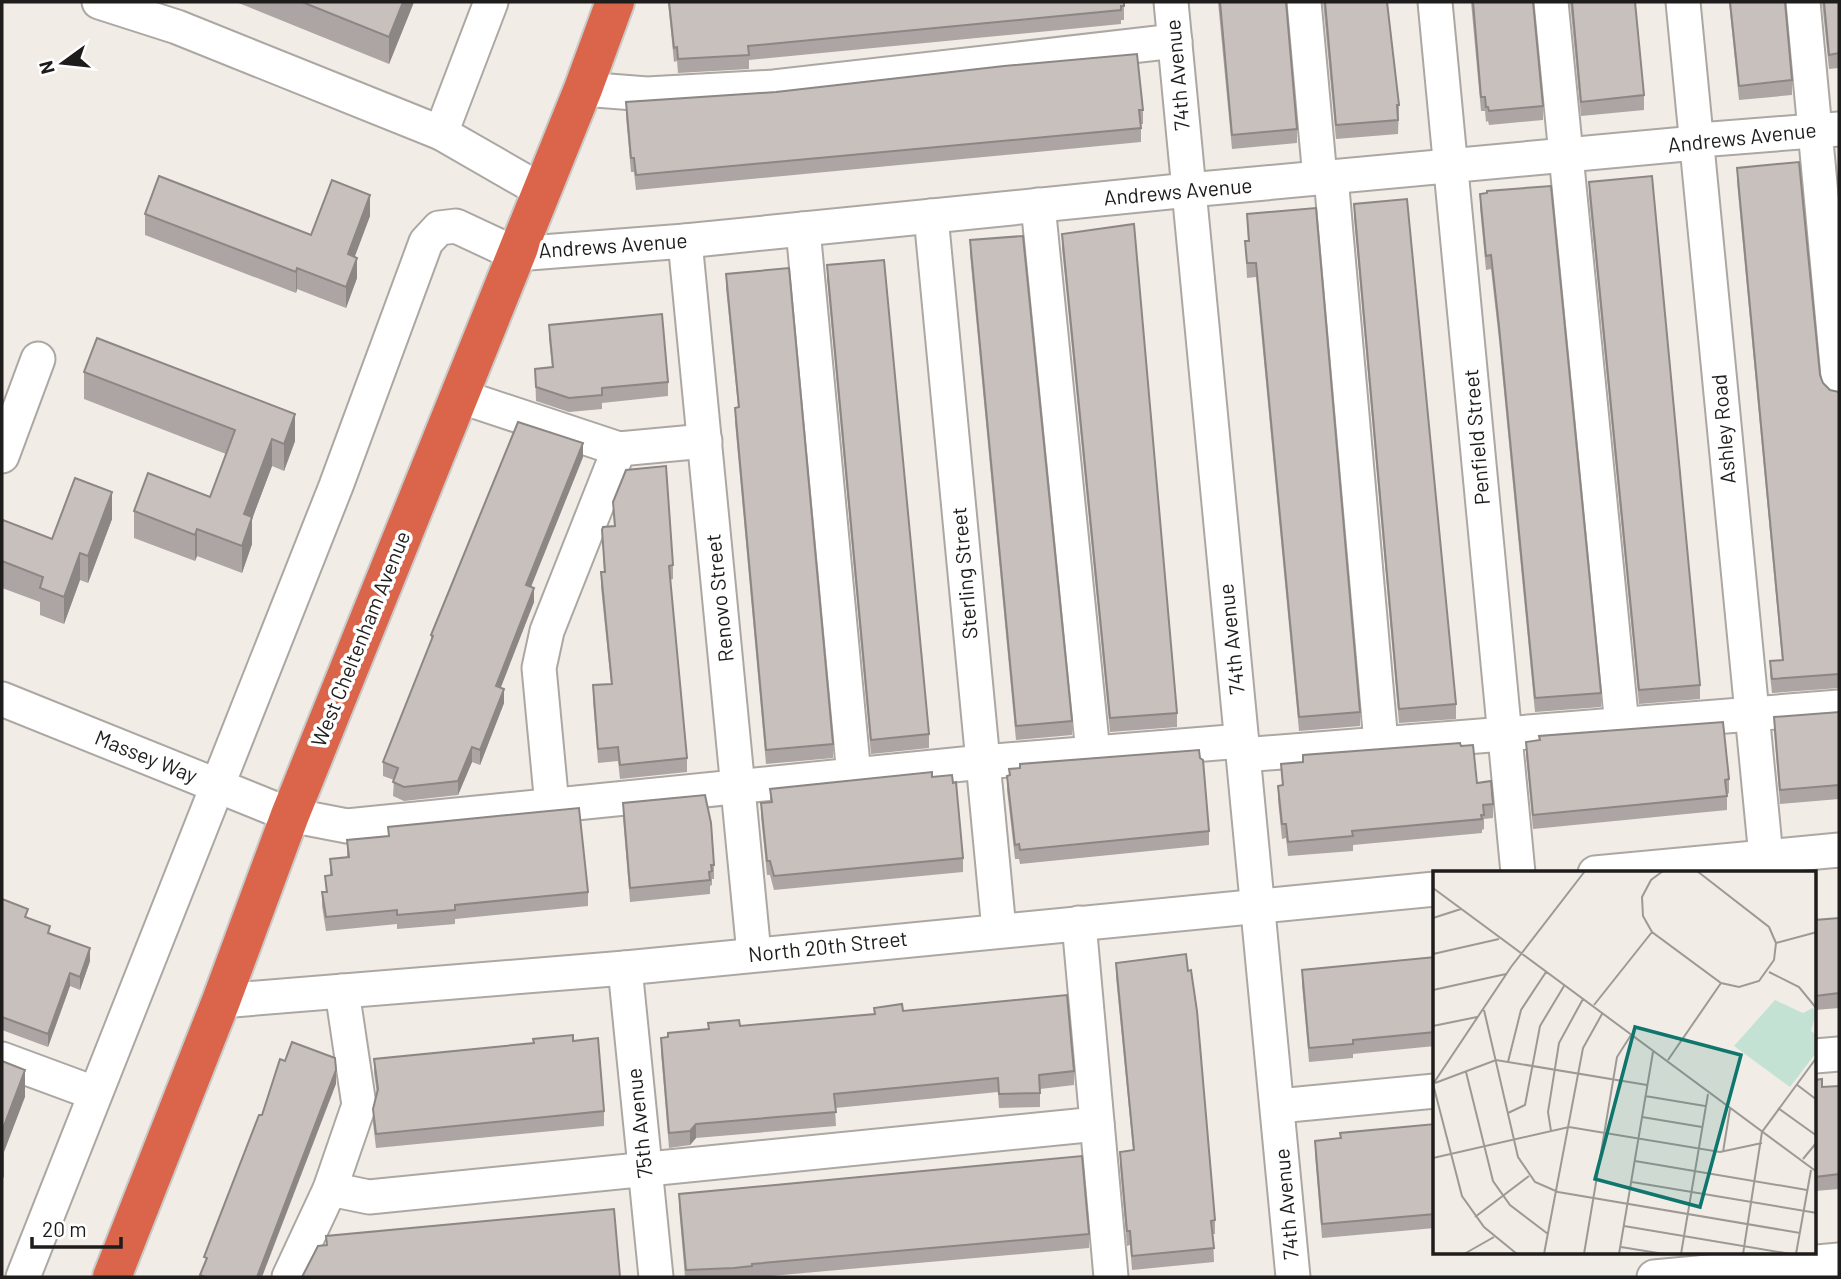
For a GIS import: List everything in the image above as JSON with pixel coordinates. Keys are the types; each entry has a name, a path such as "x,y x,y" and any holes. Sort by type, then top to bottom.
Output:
{"highway":[{"name":"West Cheltenham Avenue","path":"112,1277 221,1001 290,815 583,89 615,2"}],"street":[{"path":"99,2 181,14 441,133 541,191"},
{"path":"441,133 491,2"},
{"name":"74th Avenue","path":"1171,2 1293,1277"},
{"path":"1304,2 1326,178 1381,743"},
{"name":"Penfield Street","path":"1435,2 1518,871"},
{"path":"1551,2 1622,726"},
{"name":"Ashley Road","path":"1683,2 1766,857"},
{"path":"1803,2 1827,130 1839,387"},
{"path":"583,89 647,94 774,87 1175,41"},
{"name":"Andrews Avenue","path":"516,254 685,241 1189,190 1696,143 1712,139 1827,130"},
{"path":"1038,205 1093,753"},
{"name":"Sterling Street","path":"931,216 999,930"},
{"path":"23,1277 336,486 426,242 439,228 456,226 516,254"},
{"path":"803,229 854,776"},
{"name":"Renovo Street","path":"685,241 754,954"},
{"path":"2,456 38,359"},
{"path":"459,396 619,449 705,441"},
{"path":"552,806 539,668 547,631 619,449"},
{"name":"Massey Way","path":"2,699 290,815 347,826 1093,753 1381,743 1839,707"},
{"path":"1616,871 1839,850"},
{"name":"North 20th Street","path":"221,1001 625,968 1433,889"},
{"path":"1079,923 1111,1277"},
{"name":"75th Avenue","path":"625,968 656,1277"},
{"path":"289,1277 330,1189 359,1105 342,991"},
{"path":"1816,1056 1839,1054"},
{"path":"2,1059 94,1093"},
{"path":"1278,1106 1433,1091"},
{"path":"330,1189 369,1197 1097,1125"},
{"path":"1654,1277 1839,1260"}],"building":[{"path":"302,2 403,2 389,37"},
{"path":"669,2 1124,2 1124,6 1121,6 1121,10 748,46 749,55 678,59 677,47 674,48"},
{"path":"1220,2 1286,2 1297,129 1232,135"},
{"path":"1325,2 1387,2 1399,105 1398,120 1336,125"},
{"path":"1473,2 1533,2 1543,106 1489,111 1486,107 1485,97 1481,97"},
{"path":"1572,2 1635,2 1644,95 1581,102"},
{"path":"1730,2 1785,2 1792,80 1739,86"},
{"path":"1824,2 1839,2 1839,53 1829,55"},
{"path":"1137,54 1143,110 1139,110 1141,128 636,175 634,158 631,158 626,102 776,92"},
{"path":"1799,162 1820,375 1830,390 1839,392 1839,674 1772,679 1770,661 1783,660 1737,168"},
{"path":"159,176 311,235 332,180 370,195 348,254 357,258 346,287 297,268 296,272 145,214"},
{"path":"1652,176 1700,685 1639,690 1589,182"},
{"path":"1551,186 1601,693 1535,698 1499,326 1491,255 1486,256 1480,194 1487,191"},
{"path":"1407,199 1456,704 1399,709 1354,204"},
{"path":"1316,208 1360,712 1299,717 1256,263 1247,263 1245,241 1249,241 1247,214"},
{"path":"1134,224 1177,713 1110,718 1062,234"},
{"path":"1023,236 1072,721 1016,726 970,240"},
{"path":"884,260 929,734 871,740 827,265"},
{"path":"789,268 833,744 766,750 735,408 739,407 726,274"},
{"path":"662,314 668,382 602,388 602,395 569,398 536,387 535,369 553,367 549,325"},
{"path":"97,338 295,414 284,444 272,439 244,514 252,517 242,546 197,529 195,535 134,511 148,473 210,497 235,430 84,372"},
{"path":"518,422 583,443 526,585 534,588 496,686 504,689 480,750 472,747 458,781 404,787 393,782 398,768 383,762 433,636 431,635"},
{"path":"666,466 673,565 669,566 687,758 620,765 618,747 598,749 593,685 612,684 601,572 605,572 602,530 603,527 615,526 613,502 626,470"},
{"path":"75,478 112,492 88,556 80,553 64,597 40,588 43,577 2,561 2,523 3,520 52,539"},
{"path":"1839,712 1839,785 1780,790 1774,717"},
{"path":"1723,722 1729,779 1725,780 1727,796 1533,815 1526,742 1540,740 1539,736"},
{"path":"1460,743 1461,746 1473,745 1477,783 1491,781 1493,804 1483,805 1482,819 1352,831 1353,836 1288,842 1286,824 1282,824 1278,786 1283,785 1281,764 1303,762 1303,755"},
{"path":"1199,750 1203,760 1209,831 1020,850 1019,844 1015,845 1007,776 1010,775 1009,769 1020,768 1020,764"},
{"path":"932,772 932,777 952,775 953,783 956,782 963,858 774,876 770,861 767,861 761,803 772,802 770,789"},
{"path":"705,795 711,823 714,865 711,865 712,871 709,872 710,880 630,888 623,803"},
{"path":"579,808 588,892 455,905 455,910 397,915 397,910 326,917 322,892 327,892 325,876 332,875 330,859 349,857 347,840 389,836 388,827"},
{"path":"2,899 28,909 25,917 50,926 48,933 90,948 80,977 70,973 48,1034 2,1017"},
{"path":"1839,918 1839,993 1816,996 1816,920"},
{"path":"1186,954 1197,1011 1215,1220 1211,1221 1214,1248 1132,1256 1130,1231 1127,1231 1120,1152 1134,1150 1116,963"},
{"path":"1433,957 1433,1032 1353,1040 1353,1044 1309,1048 1302,970"},
{"path":"1067,995 1074,1071 1039,1075 1040,1093 999,1094 998,1078 834,1094 836,1112 696,1124 690,1131 669,1133 661,1038 668,1037 668,1033 709,1029 708,1023 739,1020 740,1026 875,1014 874,1008 902,1004 903,1011"},
{"path":"573,1035 573,1041 598,1038 604,1111 376,1134 373,1109 378,1089 374,1059 534,1043 533,1039"},
{"path":"292,1042 335,1058 336,1070 257,1277 205,1277 200,1275 207,1258 204,1257 259,1115 262,1115 280,1059 285,1061"},
{"path":"2,1061 25,1070 2,1131"},
{"path":"1822,1079 1822,1087 1839,1086 1839,1174 1816,1177 1816,1080"},
{"path":"1433,1124 1433,1214 1322,1224 1315,1141 1341,1138 1340,1133"},
{"path":"1082,1156 1089,1234 752,1264 734,1268 686,1270 679,1194"},
{"path":"614,1209 620,1277 302,1277 318,1246 327,1245 326,1236"}]}
